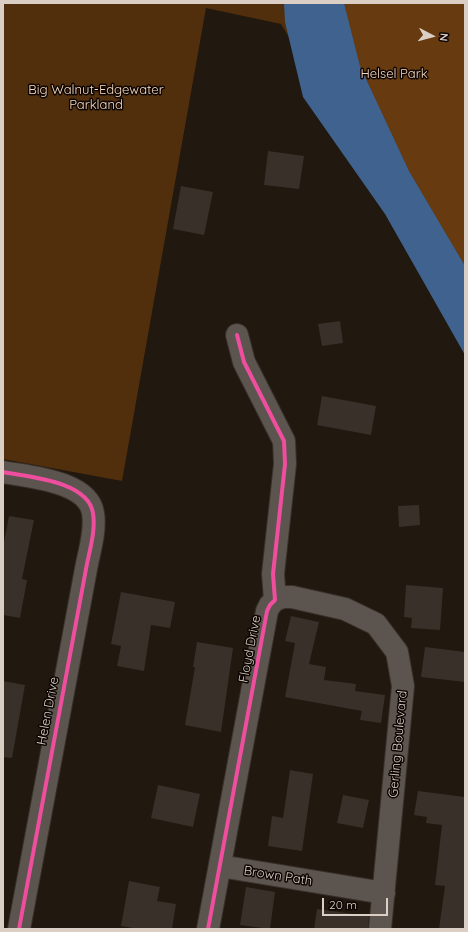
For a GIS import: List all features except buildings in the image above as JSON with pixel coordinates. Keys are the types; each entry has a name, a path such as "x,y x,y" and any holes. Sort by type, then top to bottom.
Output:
{"street":[{"path":"236,335 244,362 284,446 285,464 273,574 275,600"},
{"name":"Helen Drive","path":"3,472 63,484 87,497 93,513 93,529 19,929"},
{"name":"Gerling Boulevard","path":"275,600 283,597 292,597 345,608 376,624 397,652 403,686 380,929"},
{"name":"Floyd Drive","path":"208,929 267,611 275,600"},
{"name":"Brown Path","path":"220,866 384,893"}],"green space":[{"name":"Big Walnut-Edgewater Parkland","path":"3,3 465,3 465,330 281,24 206,8 122,481 3,459"},
{"name":"Helsel Park","path":"344,3 465,3 465,266 409,171 360,66"}],"water":[{"path":"284,3 344,3 360,66 409,171 465,266 465,355 385,214 303,97 285,22"}],"cycle path":[{"path":"208,929 267,611 275,600 273,574 285,464 284,441 244,362 237,335"},
{"path":"3,472 56,482 69,487 89,502 94,520 92,541 19,929"}]}
